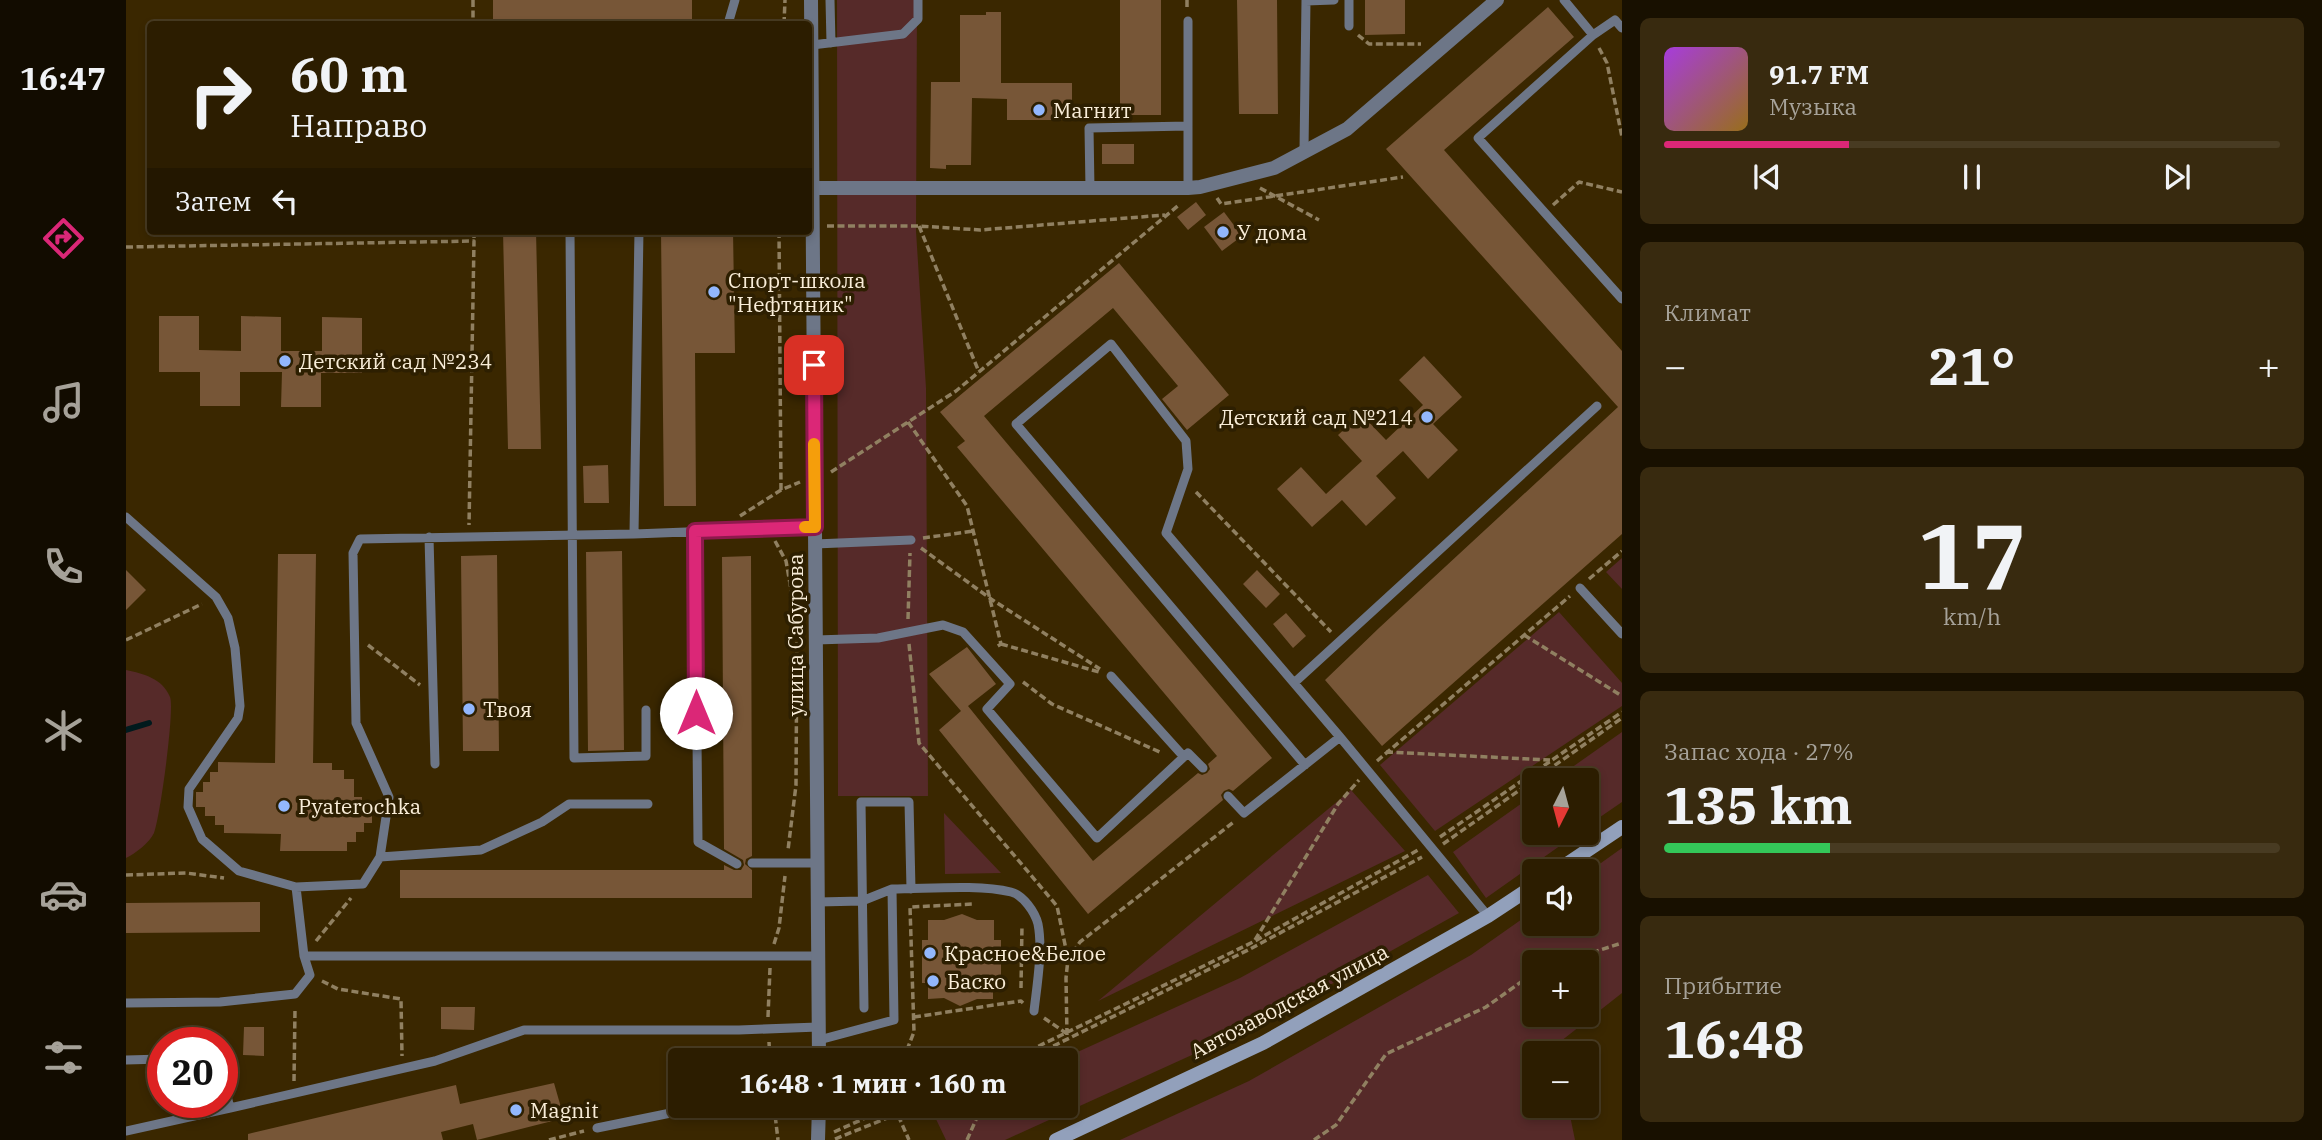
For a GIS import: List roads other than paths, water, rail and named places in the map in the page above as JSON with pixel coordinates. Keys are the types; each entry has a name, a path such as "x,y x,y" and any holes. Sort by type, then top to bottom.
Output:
{"main road":[{"path":"1574,859 1622,827"},
{"name":"Автозаводская улица","path":"1056,1140 1263,1043 1488,916 1522,894"}],"street":[{"name":"улица Сабурова","path":"811,0 811,21"},
{"path":"812,180 1090,189 1198,187 1240,177 1275,167 1347,129 1497,0"},
{"name":"улица Сабурова","path":"812,203 819,1048"},
{"path":"820,1118 822,1139"}],"lane":[{"path":"729,21 736,0"},
{"path":"830,0 831,43"},
{"path":"812,45 903,34 918,19 918,0"},
{"path":"1304,151 1306,0 1334,0"},
{"path":"1349,0 1349,26"},
{"path":"1564,0 1592,35"},
{"path":"1622,28 1615,20 1592,35 1478,138 1622,299"},
{"path":"1188,21 1188,126 1198,187"},
{"path":"1090,189 1089,128 1188,126"},
{"path":"570,235 574,758 646,756 646,710"},
{"path":"634,534 639,235"},
{"path":"1305,765 1016,424 1111,344 1186,441 1188,469 1166,533 1488,916"},
{"path":"1294,683 1597,405"},
{"path":"126,517 216,597 228,618 235,649 240,706 238,718 189,789 188,807 202,839 239,871 296,887 363,884 380,857 389,797 356,723 353,553 360,539 634,534 815,527"},
{"path":"695,531 698,842 737,864"},
{"path":"429,537 435,764"},
{"path":"815,544 911,540"},
{"path":"1580,588 1622,634"},
{"path":"816,640 878,638 943,625 964,632 1010,684 987,709 1097,838 1188,753 1203,768"},
{"path":"1111,676 1182,759"},
{"path":"1228,796 1244,813 1340,737"},
{"path":"864,1008 860,802 909,802 911,889"},
{"path":"380,857 481,850 541,822 569,804 648,804"},
{"path":"752,863 817,863"},
{"path":"126,1003 220,1002 295,994 310,975 303,956 296,887"},
{"path":"818,902 862,901 892,889 980,889 1014,892 1030,906 1038,923 1038,974 1034,1011"},
{"path":"238,1106 435,1061 524,1030 768,1029 818,1033 894,1020 892,889"},
{"path":"303,956 818,956"},
{"path":"126,1059 147,1059"},
{"path":"597,1128 668,1114"},
{"path":"126,1131 185,1118"}],"waterway":[{"path":"126,730 149,723"}],"place":[{"name":"Магнит","path":"1039,110"},
{"name":"У дома","path":"1223,232"},
{"name":"Спорт-школа \"Нефтяник\"","path":"714,292"},
{"name":"Детский сад №234","path":"285,361"},
{"name":"Детский сад №214","path":"1427,417"},
{"name":"Твоя","path":"469,709"},
{"name":"Pyaterochka","path":"284,806"},
{"name":"Красное&Белое","path":"930,953"},
{"name":"Баско","path":"933,981"},
{"name":"Magnit","path":"516,1110"}]}
